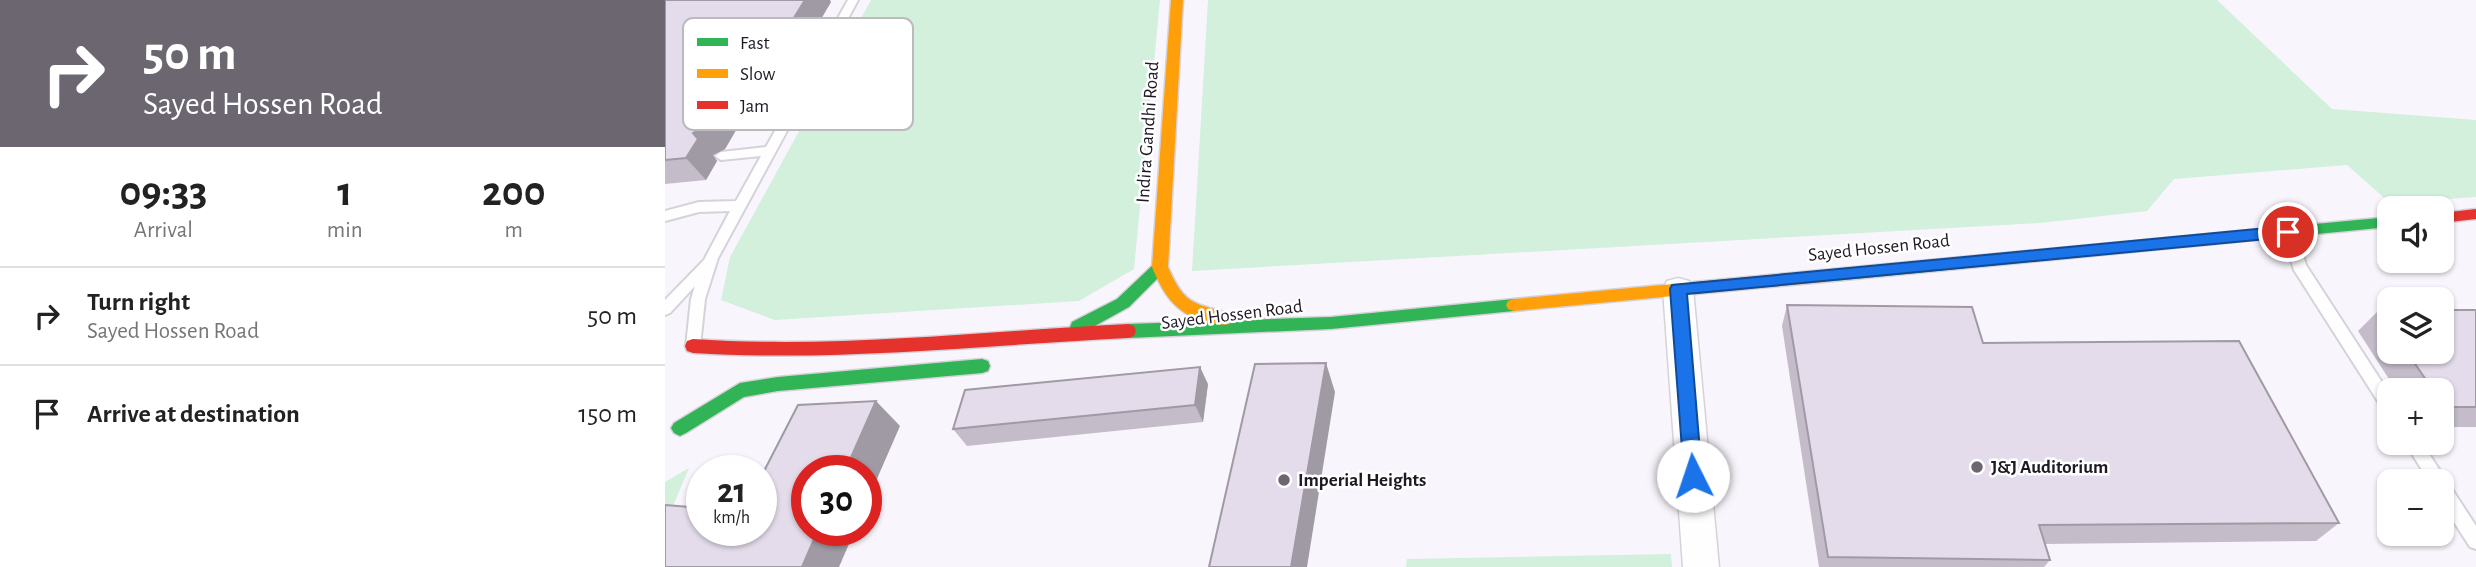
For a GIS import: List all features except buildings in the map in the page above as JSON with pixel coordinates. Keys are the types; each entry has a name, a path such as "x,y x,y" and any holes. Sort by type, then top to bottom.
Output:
{"main road":[{"name":"Indira Gandhi Road","path":"1177,0 1160,267 1170,293 1185,310 1208,317 1263,325"},
{"path":"2454,217 2476,214"},
{"name":"Sayed Hossen Road","path":"685,345 755,352 823,352 1061,333 1373,320 2377,223"},
{"path":"1061,333 1095,321 1123,305 1160,267"},
{"name":"Sayed Hossen Road","path":"1159,346 1331,323"},
{"path":"685,345 708,355 711,362"},
{"path":"665,437 740,390 778,384 997,365"},
{"path":"680,428 700,408 711,387"}],"street":[{"path":"1678,289 1701,567"}],"lane":[{"path":"843,18 853,0"},
{"path":"685,345 712,258 782,130"},
{"path":"720,156 771,151"},
{"path":"665,216 699,207 741,205"},
{"path":"2288,232 2299,266 2377,387"},
{"path":"665,309 712,258"},
{"path":"2454,507 2476,541"}],"green space":[{"path":"871,0 1160,0 1134,269 1079,301 775,320 721,300 730,257 800,130 913,130 913,18 861,18"},
{"path":"1208,0 2217,0 2332,109 2476,120 2476,197 2382,196 2347,165 2174,179 2147,211 2040,223 1192,271"},
{"path":"686,470 665,525 665,482"},
{"path":"1671,554 1672,567 1406,567 1407,559"}],"traffic: fast":[{"path":"1834,275 2377,223"},
{"path":"1078,327 1123,303 1160,267"},
{"path":"1128,331 1331,323 1514,305"},
{"path":"680,428 740,390 778,384 982,366"}],"traffic: slow":[{"path":"1177,0 1160,267 1176,298 1183,304 1199,313 1224,319"},
{"path":"1514,305 1834,275"}],"traffic: jam":[{"path":"2454,217 2476,214"},
{"path":"693,346 748,350 856,349 1128,331"}],"place":[{"name":"J&J Auditorium","path":"1977,467"},
{"name":"Imperial Heights","path":"1284,480"}],"route":[{"path":"1693,476 1678,289 2288,232"}]}
